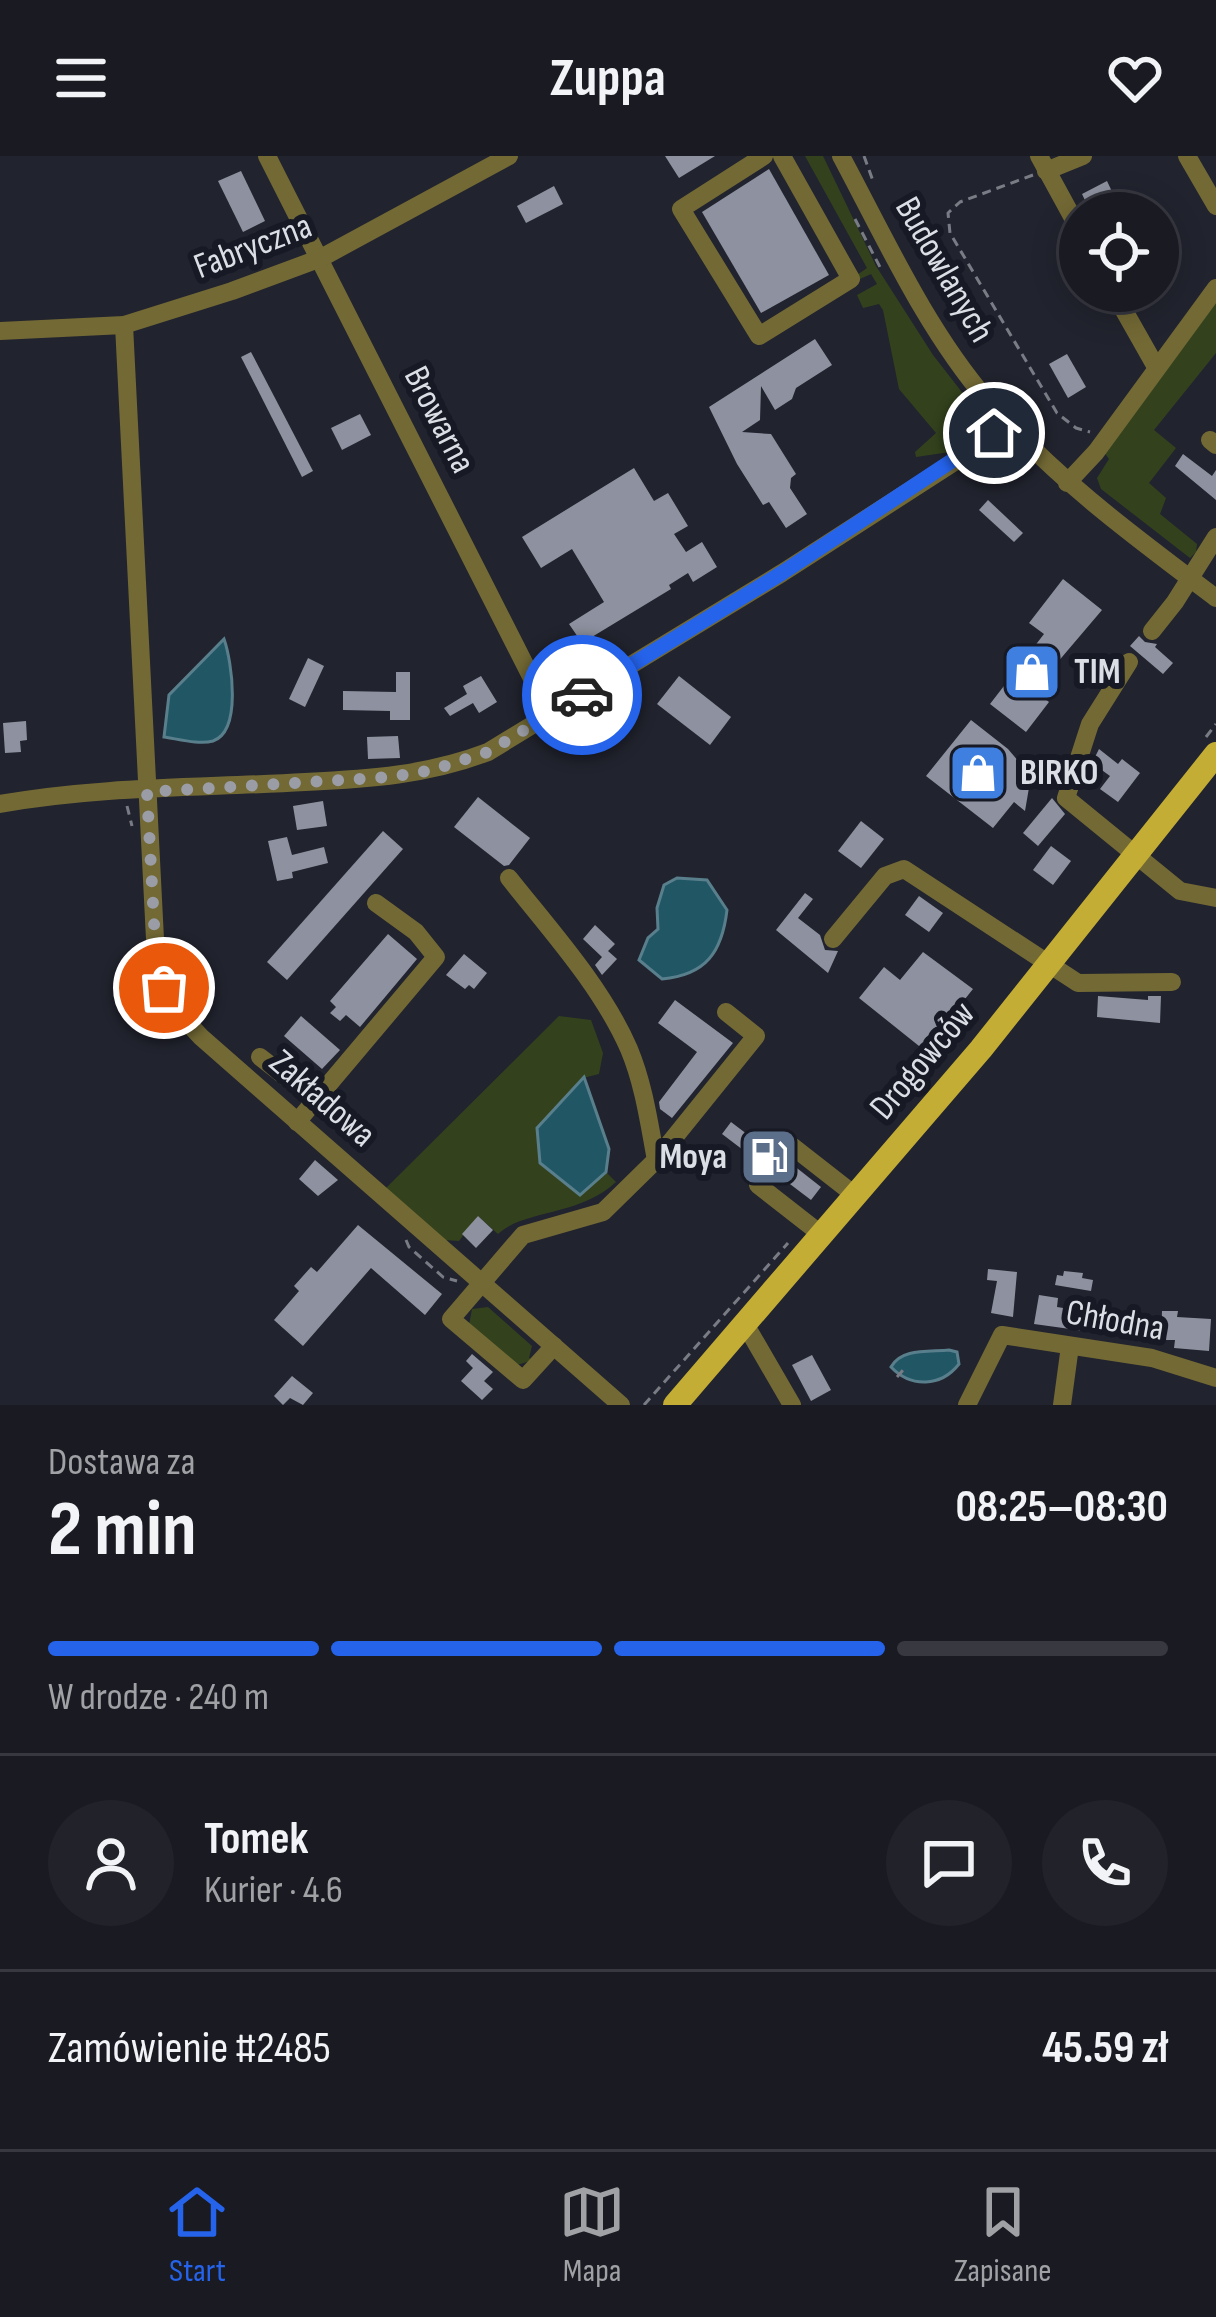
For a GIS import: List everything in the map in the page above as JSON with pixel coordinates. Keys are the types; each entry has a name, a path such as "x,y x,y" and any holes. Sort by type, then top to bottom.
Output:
{"main road":[{"name":"Drogowców","path":"675,1405 856,1196 1216,754"}],"street":[{"name":"Browarna","path":"267,156 550,714"},
{"name":"Fabryczna","path":"0,332 124,326 322,258 508,156"},
{"path":"764,156 681,209 759,336 851,279 782,156"},
{"name":"Budowlanych","path":"841,156 940,335 972,381 1067,483 1216,598"},
{"path":"1059,193 1042,163 1083,156"},
{"path":"1187,156 1216,206"},
{"path":"1067,483 1107,437 1216,288"},
{"path":"1125,312 1156,368"},
{"name":"Zakładowa","path":"124,326 156,960 164,988 201,1037 478,1288 622,1405"},
{"path":"0,804 58,793 391,777 488,752 841,536 973,450 1007,422"},
{"path":"1151,631 1214,544"},
{"path":"1129,662 1090,724 1066,798 1180,891 1216,898"},
{"path":"833,939 885,876 904,869 1078,983 1172,982"},
{"path":"509,878 579,968 628,1046 642,1086 656,1160"},
{"path":"297,1122 436,957 416,932 376,903"},
{"path":"554,1346 523,1380 451,1319 523,1235 603,1212 656,1160 756,1036 726,1012"},
{"path":"260,1057 315,1100"},
{"path":"822,1235 758,1185 792,1147 856,1196"},
{"path":"745,1324 792,1405"},
{"name":"Chłodna","path":"968,1405 1002,1335 1152,1358 1216,1378"},
{"path":"1062,1405 1070,1346"}],"path":[{"path":"862,156 876,192"},
{"name":"Budowlanych","path":"1042,163 960,202 948,214 950,233 1057,413 1076,428 1107,437"},
{"path":"122,792 133,828"},
{"path":"404,1232 409,1247 443,1277 478,1288"},
{"path":"898,1377 903,1370"}],"green space":[{"path":"805,156 823,156 876,266 933,355 982,418 973,430 977,436 957,451 916,457 915,452 936,433 899,389 883,310 879,304 863,308 857,295 877,284 871,274 860,279 857,275 867,268"},
{"path":"1216,302 1216,353 1154,430 1176,448 1149,483 1166,498 1160,514 1197,544 1190,558 1101,489 1097,478 1109,459 1104,452"},
{"path":"559,1016 591,1020 603,1053 599,1074 583,1078 537,1129 579,1195 606,1172 616,1182 585,1201 522,1220 498,1234 478,1216 459,1241 444,1240 386,1188"},
{"path":"488,1307 532,1346 529,1358 533,1360 514,1366 469,1325 472,1309"}],"water":[{"path":"224,639 232,695 222,735 202,742 164,737 169,695"},
{"path":"677,878 707,880 727,910 721,938 709,959 690,972 662,979 639,960 648,938 658,929 657,908 664,885"},
{"path":"584,1077 609,1149 606,1172 580,1195 540,1163 537,1128"},
{"path":"957,1352 959,1364 935,1381 908,1379 891,1367 908,1354"}],"building":[{"path":"665,156 715,156 679,178"},
{"path":"769,169 829,275 761,313 702,212"},
{"path":"241,171 265,221 243,232 218,181"},
{"path":"1107,181 1112,192 1086,192"},
{"path":"554,186 563,204 526,223 517,206"},
{"path":"815,339 832,365 796,388 792,399 775,410 761,386 760,420 742,432 771,434 796,474 790,488 807,514 786,528 769,502 763,505 709,407"},
{"path":"251,352 313,471 302,477 241,357"},
{"path":"1067,354 1086,387 1068,398 1049,364"},
{"path":"360,414 371,435 342,450 331,428"},
{"path":"1183,454 1212,476 1216,470 1216,500 1175,466"},
{"path":"634,468 654,501 668,493 688,526 674,534 686,552 702,542 717,567 693,582 688,573 669,585 671,589 582,643 569,624 604,602 572,549 541,568 522,537"},
{"path":"988,500 1023,533 1014,542 979,510"},
{"name":"TIM","path":"1063,579 1102,610 1034,690 1049,702 1026,732 990,704 1044,634 1029,623"},
{"path":"1139,636 1157,644 1173,663 1163,674 1130,646"},
{"path":"308,658 324,666 305,707 289,699"},
{"path":"396,672 410,672 410,720 390,720 390,711 343,710 343,691 396,692"},
{"path":"481,676 497,702 479,713 473,703 450,716 444,708 467,694 463,686"},
{"path":"679,676 731,717 710,745 657,704"},
{"name":"BIRKO","path":"971,720 1008,749 1031,776 1025,811 1014,802 993,828 926,776"},
{"path":"26,721 27,740 20,741 21,752 5,753 3,723"},
{"path":"398,736 400,758 368,759 367,737"},
{"path":"1099,749 1140,773 1118,802 1100,789 1110,776 1092,763"},
{"path":"478,797 530,838 509,865 504,866 454,827"},
{"path":"1052,798 1065,814 1038,846 1023,833"},
{"path":"323,801 327,826 297,830 293,806"},
{"path":"861,821 884,839 861,868 838,851"},
{"path":"383,831 403,849 287,980 267,962"},
{"path":"287,837 292,855 324,847 328,863 277,881 268,841"},
{"path":"1051,846 1071,861 1053,885 1033,870"},
{"path":"805,893 813,899 798,918 820,935 825,950 838,951 828,973 776,930"},
{"path":"919,896 943,913 929,932 905,915"},
{"path":"595,925 615,944 608,951 617,959 602,975 595,965 602,957 583,939"},
{"path":"388,934 417,959 360,1027 346,1015 340,1021 330,1013 336,1007 330,1001"},
{"path":"923,952 973,989 924,1050 859,998 884,967 900,980"},
{"path":"464,954 487,973 474,989 469,985 465,989 446,975"},
{"path":"1098,996 1148,1000 1148,996 1161,996 1160,1023 1097,1017"},
{"path":"675,1000 733,1043 672,1118 660,1109 659,1102 697,1052 658,1023"},
{"path":"301,1016 340,1050 322,1069 284,1036"},
{"path":"731,1122 760,1144 772,1130 782,1137 752,1172 743,1165 751,1156 722,1134"},
{"path":"315,1160 338,1180 318,1196 299,1179"},
{"path":"793,1165 821,1187 811,1200 782,1178"},
{"path":"478,1216 493,1230 476,1248 462,1234"},
{"path":"358,1225 442,1294 425,1315 371,1268 303,1346 274,1320 299,1291 294,1286 311,1267 317,1272"},
{"path":"988,1269 1017,1272 1013,1317 991,1313 997,1281 987,1280"},
{"path":"1064,1271 1083,1273 1082,1278 1093,1280 1091,1291 1055,1285 1057,1275 1063,1276"},
{"path":"1039,1295 1058,1298 1057,1307 1095,1313 1092,1332 1034,1324"},
{"path":"1162,1311 1211,1319 1209,1351 1174,1348 1175,1340 1161,1340"},
{"path":"472,1354 493,1372 484,1381 493,1389 482,1400 461,1381 473,1368 466,1361"},
{"path":"812,1355 831,1390 811,1401 792,1365"},
{"path":"292,1376 313,1393 303,1405 290,1398 283,1405 274,1396"}],"way so far":[{"path":"164,988 156,960 147,792 391,777 432,770 488,752 582,695"}],"place":[{"name":"TIM","path":"1032,672"},
{"name":"BIRKO","path":"978,773"},
{"name":"Moya","path":"769,1157"}],"route":[{"path":"582,695 782,573 994,433"}]}
